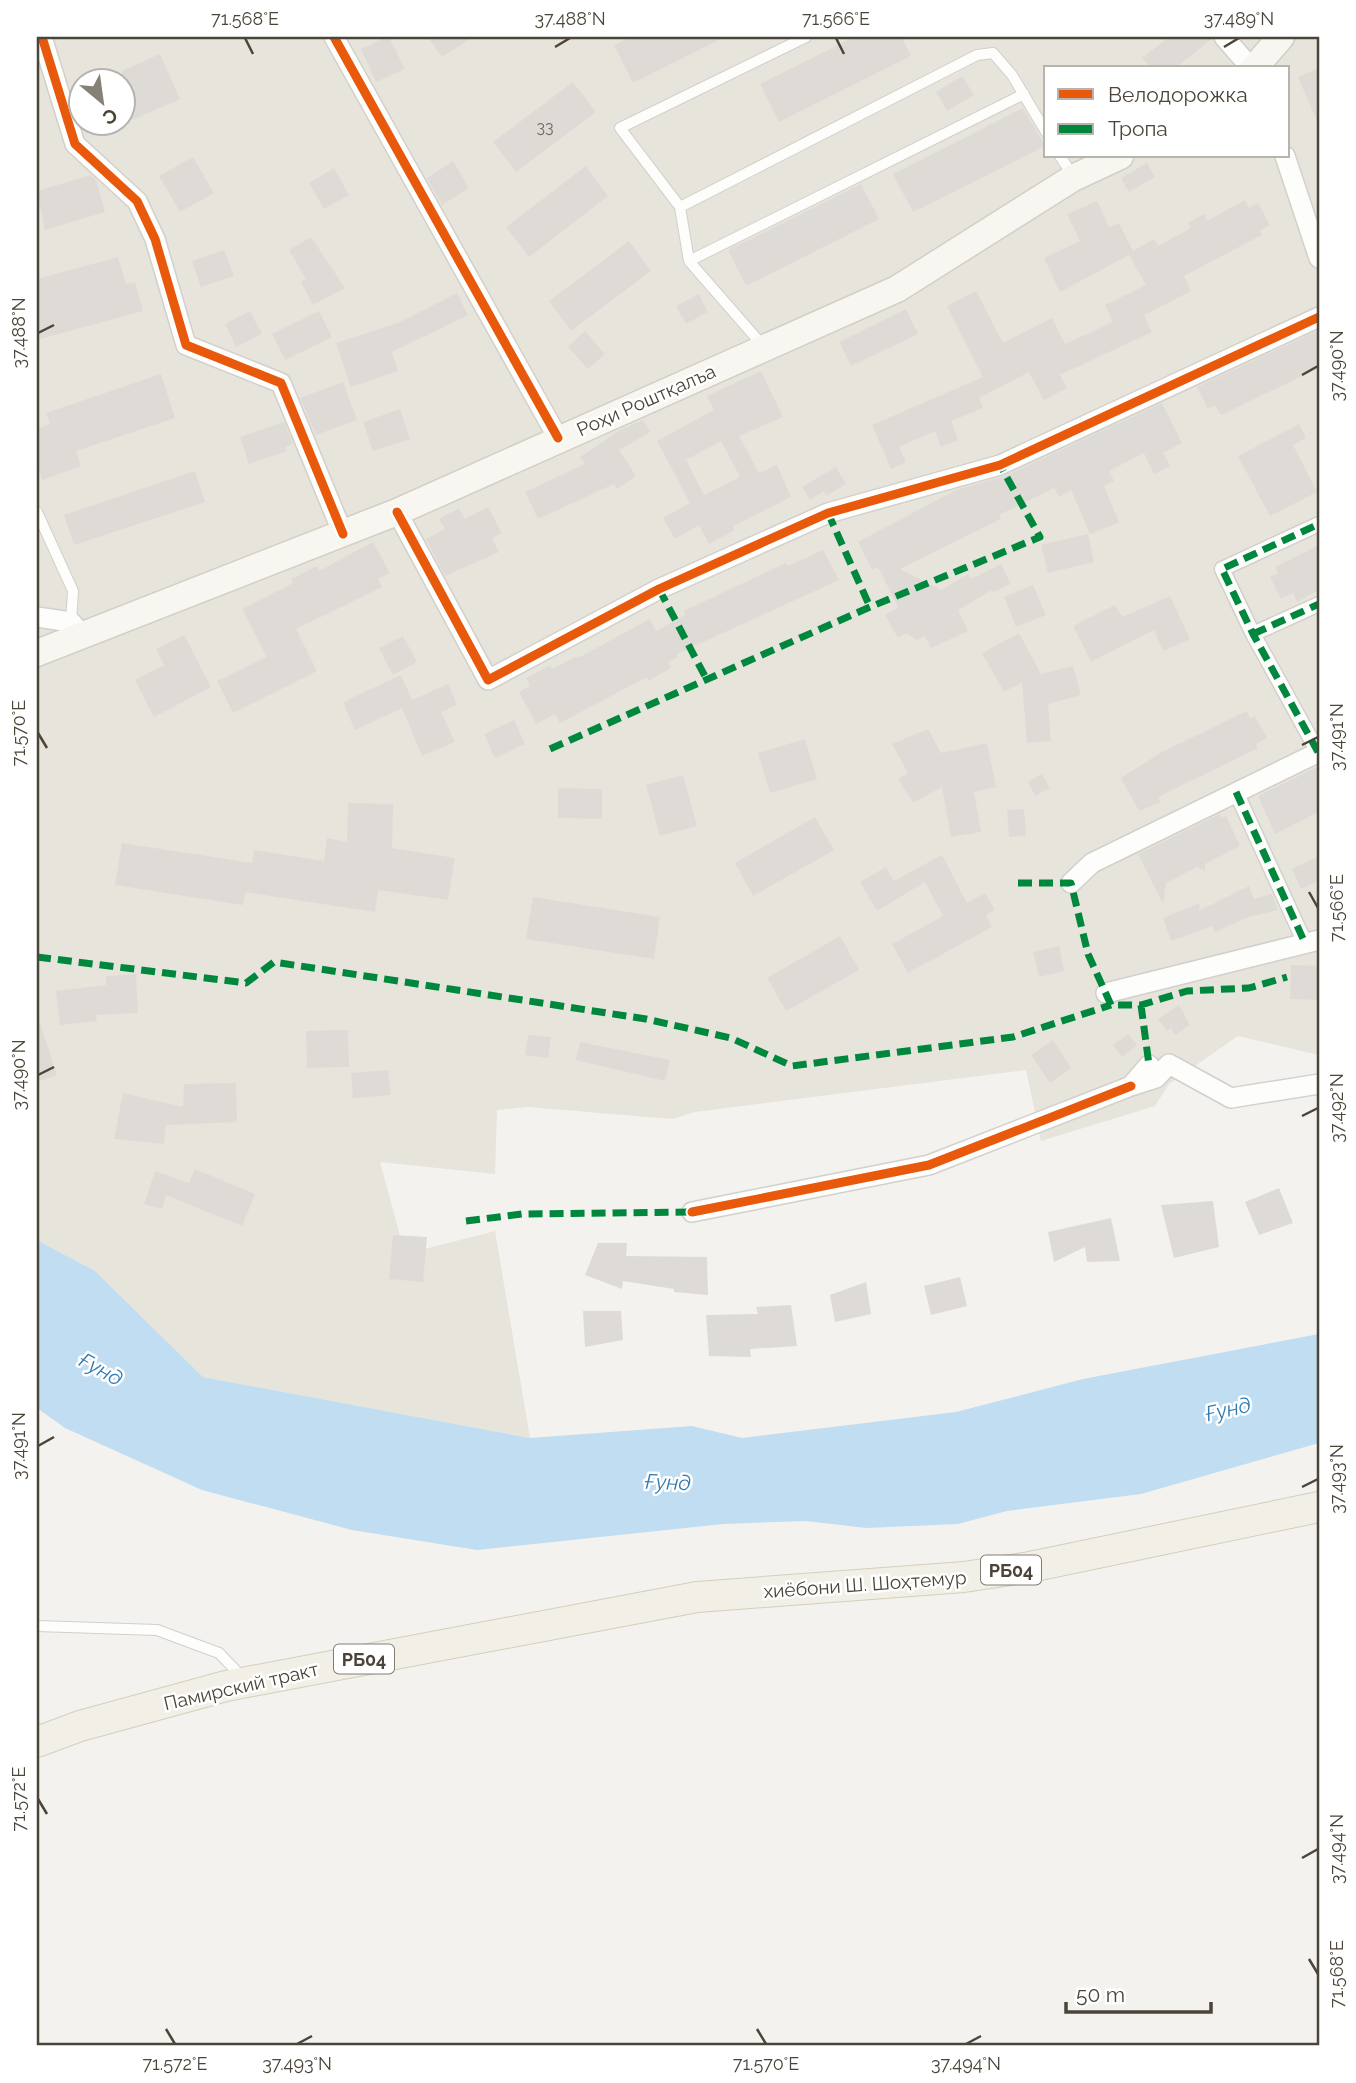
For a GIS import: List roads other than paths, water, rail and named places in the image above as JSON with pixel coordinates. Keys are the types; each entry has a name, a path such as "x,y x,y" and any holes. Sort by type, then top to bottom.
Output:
{"main road":[{"path":"1254,66 1281,37"},
{"name":"Роҳи Роштқалъа","path":"37,653 77,629 343,534 397,512 897,289 1067,167 1110,158"},
{"name":"хиёбони Ш. Шоҳтемур","path":"697,1597 964,1577 1112,1551 1319,1507"},
{"name":"Памирский тракт","path":"37,1742 80,1726 247,1682 697,1597"}],"street":[{"path":"42,37 75,144 137,201 155,239 186,345 281,383 343,534"},
{"path":"334,37 558,438"},
{"path":"1224,37 1250,66"},
{"path":"1286,158 1319,258"},
{"path":"397,512 488,680 659,589 828,513 1000,465 1319,317"},
{"path":"1071,883 1092,863 1319,752 1253,634 1222,569 1319,524"},
{"path":"1253,634 1319,604"},
{"path":"37,617 77,629"},
{"path":"1106,993 1312,942 1236,792"},
{"path":"692,1212 929,1165 1157,1078 1168,1064 1231,1098 1319,1084"},
{"path":"1131,1086 1149,1065"}],"lane":[{"path":"765,347 689,261 680,207 620,128 806,37"},
{"path":"680,207 977,55 993,53 1024,94 1044,129"},
{"path":"689,261 1024,94"},
{"path":"37,512 73,590 77,629"},
{"path":"37,1626 157,1630 219,1653 247,1682"}],"water":[{"name":"Ғунд","path":"37,1240 95,1271 203,1377 530,1438 692,1426 742,1438 956,1412 1083,1379 1319,1334 1319,1443 1141,1494 1007,1511 958,1524 866,1528 806,1521 723,1524 477,1550 352,1530 202,1490 65,1428 37,1408"}]}
